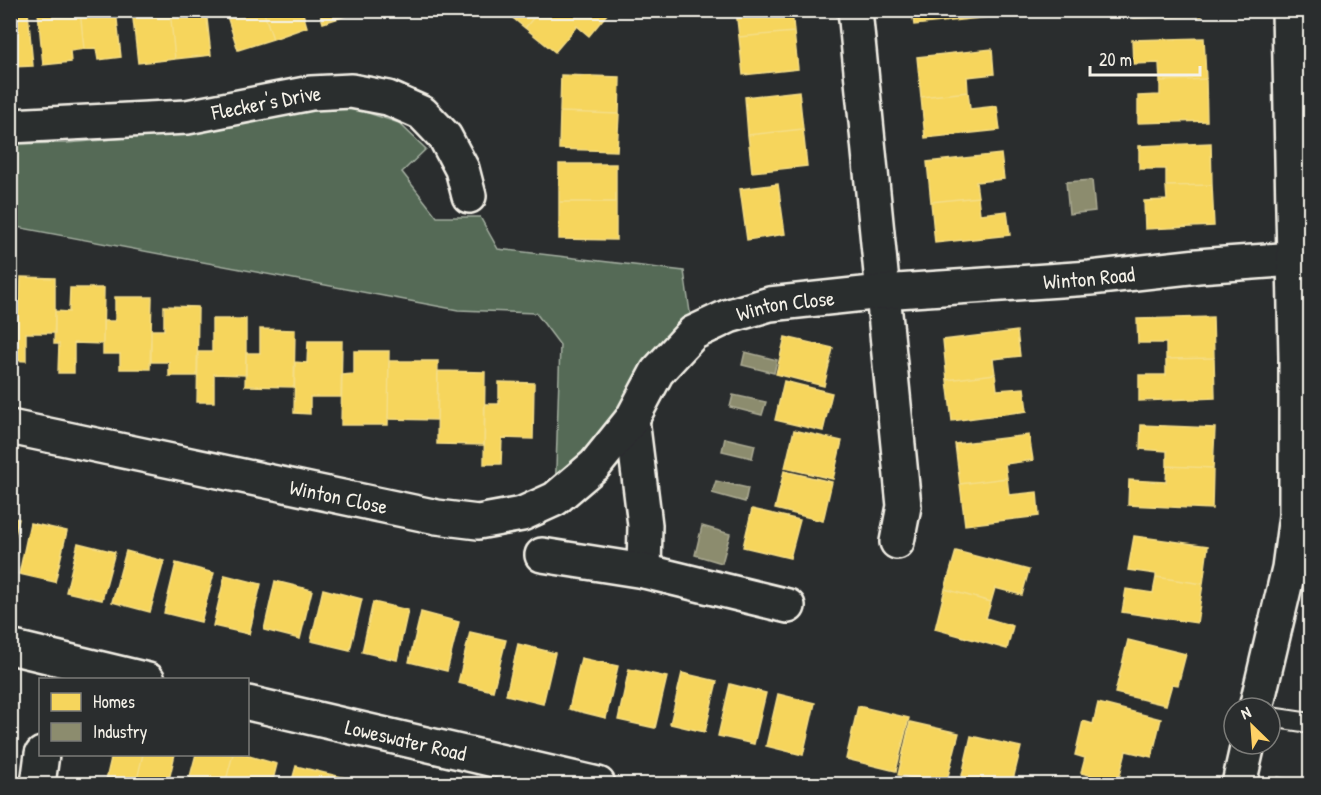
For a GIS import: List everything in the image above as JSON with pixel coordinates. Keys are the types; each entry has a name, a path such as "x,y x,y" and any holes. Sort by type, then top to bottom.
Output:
{"street":[{"path":"855,10 904,506 897,542"},
{"path":"1259,696 1289,568 1303,439 1294,259 1289,10"},
{"name":"Flecker's Drive","path":"10,126 187,117 311,93 351,91 388,98 422,113 446,137 462,169 469,196"},
{"name":"Winton Road","path":"882,292 1090,278 1198,266 1294,259"},
{"name":"Winton Close","path":"10,427 437,517 478,522 522,514 555,499 596,465 632,419 657,372 693,333 729,316 770,304 882,292"},
{"path":"632,419 645,525 644,571"},
{"path":"542,555 644,571 788,606"},
{"path":"10,647 55,669 131,678"},
{"name":"Loweswater Road","path":"249,703 598,784"},
{"path":"38,784 42,756"},
{"path":"1239,784 1245,756"}],"lane":[{"path":"1282,719 1311,723"}],"green space":[{"path":"306,103 356,109 399,123 426,149 402,172 437,217 480,217 498,249 684,271 693,333 555,499 560,345 536,313 458,310 11,226 10,144 67,143 186,133"},
{"path":"1310,610 1310,681 1306,672"},
{"path":"1278,777 1310,783 1310,784 1276,784"}],"building: Homes":[{"path":"80,10 84,49 70,51 71,62 43,65 38,12"},
{"path":"80,10 116,10 121,57 98,60 96,48 84,49"},
{"path":"132,10 170,10 175,59 138,63"},
{"path":"170,10 206,10 211,55 175,59"},
{"path":"225,10 263,10 273,39 238,50"},
{"path":"263,10 302,10 307,27 273,39"},
{"path":"319,10 357,10 358,12 323,23"},
{"path":"503,10 540,10 525,28"},
{"path":"540,10 603,10 607,14 589,36 577,26 555,52 525,28"},
{"path":"736,10 792,10 794,32 739,37"},
{"path":"912,10 988,10 989,17 914,25"},
{"path":"1133,10 1202,10 1202,16 1133,18"},
{"path":"28,12 33,66 11,67 10,14"},
{"path":"794,32 798,69 743,75 739,37"},
{"path":"1204,38 1206,79 1160,81 1159,63 1133,64 1132,40"},
{"path":"992,49 994,74 967,77 968,92 921,97 917,57"},
{"path":"561,75 620,77 619,114 560,112"},
{"path":"1206,79 1207,121 1138,123 1138,96 1160,95 1160,81"},
{"path":"799,91 803,129 748,135 745,97"},
{"path":"968,92 970,109 997,106 1000,130 925,138 921,97"},
{"path":"560,112 619,114 617,151 559,149"},
{"path":"803,129 807,166 752,172 748,135"},
{"path":"1211,143 1212,185 1166,186 1166,169 1139,169 1139,146"},
{"path":"1001,154 1004,179 976,182 978,197 931,202 927,162"},
{"path":"559,164 616,164 616,202 559,202"},
{"path":"778,184 785,234 747,240 740,189"},
{"path":"1212,185 1214,226 1145,229 1144,201 1167,200 1166,186"},
{"path":"978,197 980,214 1007,211 1010,235 935,243 931,202"},
{"path":"559,202 616,202 616,240 559,239"},
{"path":"21,277 55,278 55,333 26,333 26,361 10,360 10,300 20,300"},
{"path":"70,288 104,288 103,344 74,343 74,373 58,373 59,344 54,344 55,311 69,312"},
{"path":"115,297 152,297 150,369 120,369 120,354 103,354 103,321 115,321"},
{"path":"164,306 198,307 197,376 169,376 169,362 151,362 151,330 164,330"},
{"path":"1213,317 1214,358 1166,359 1166,343 1138,343 1137,319"},
{"path":"212,319 246,319 246,375 214,374 214,402 197,402 198,352 212,352"},
{"path":"260,329 295,330 294,387 245,386 246,353 260,353"},
{"path":"1017,331 1020,356 993,359 995,374 947,380 943,340"},
{"path":"785,337 833,348 824,386 776,374"},
{"path":"308,341 342,341 341,397 310,397 310,414 294,413 295,362 307,363"},
{"path":"354,351 389,351 388,425 341,425 342,375 354,374"},
{"path":"1214,358 1215,398 1139,401 1139,375 1166,375 1166,359"},
{"path":"389,361 438,361 437,420 388,419"},
{"path":"438,371 485,372 484,445 437,444"},
{"path":"995,374 997,390 1024,388 1027,411 952,421 947,380"},
{"path":"784,381 832,393 823,431 775,420"},
{"path":"499,382 534,383 533,439 502,438 501,464 484,464 485,404 499,404"},
{"path":"1141,425 1215,428 1213,468 1167,466 1167,451 1140,449"},
{"path":"794,430 842,441 833,479 785,468"},
{"path":"1029,435 1033,460 1005,464 1007,478 960,484 955,444"},
{"path":"1167,466 1213,468 1212,509 1128,505 1129,480 1166,482"},
{"path":"784,471 832,482 823,521 775,509"},
{"path":"1007,478 1009,495 1037,492 1039,516 965,525 960,484"},
{"path":"752,509 800,520 790,558 743,547"},
{"path":"10,517 19,519 10,553"},
{"path":"30,523 67,531 55,582 19,574"},
{"path":"1134,536 1208,546 1203,584 1128,570"},
{"path":"78,543 115,552 102,600 66,592"},
{"path":"126,551 164,561 150,612 112,602"},
{"path":"956,551 1029,570 1022,595 995,588 991,602 945,589"},
{"path":"176,563 214,573 201,622 164,613"},
{"path":"225,575 261,584 249,634 213,626"},
{"path":"1156,577 1203,584 1197,623 1122,612 1126,589 1153,593"},
{"path":"275,581 312,590 300,639 264,630"},
{"path":"323,589 362,599 350,650 311,641"},
{"path":"945,589 991,602 986,618 1013,626 1007,649 935,629"},
{"path":"373,602 408,610 397,660 362,652"},
{"path":"421,612 459,622 447,671 409,662"},
{"path":"470,632 506,640 493,691 458,683"},
{"path":"1128,640 1186,654 1178,685 1172,684 1166,705 1115,693"},
{"path":"518,644 555,653 543,704 506,695"},
{"path":"581,658 618,666 606,718 569,709"},
{"path":"629,669 667,677 655,728 618,720"},
{"path":"682,673 717,681 705,732 670,724"},
{"path":"730,684 766,693 754,744 718,736"},
{"path":"778,694 815,703 803,755 766,746"},
{"path":"1098,703 1161,719 1152,757 1126,751 1118,782 1081,773 1085,758 1075,755 1083,721 1093,724"},
{"path":"858,706 909,718 896,771 846,759"},
{"path":"910,722 959,733 946,784 898,775"},
{"path":"971,736 1021,747 1012,784 960,784"},
{"path":"112,756 143,756 136,784 105,784"},
{"path":"143,756 175,756 168,784 136,784"},
{"path":"195,756 232,756 225,784 188,784"},
{"path":"232,756 249,756 277,764 272,784 225,784"},
{"path":"296,766 329,774 327,784 291,784"},
{"path":"329,774 371,784 327,784"},
{"path":"1079,780 1101,784 1078,784"}],"building: Industry":[{"path":"1092,180 1095,211 1069,214 1066,182"},
{"path":"745,352 777,360 774,373 742,365"},
{"path":"733,395 766,402 762,415 730,407"},
{"path":"725,438 755,445 752,458 722,451"},
{"path":"716,481 748,488 745,502 712,493"},
{"path":"702,526 730,534 722,563 695,555"}]}
